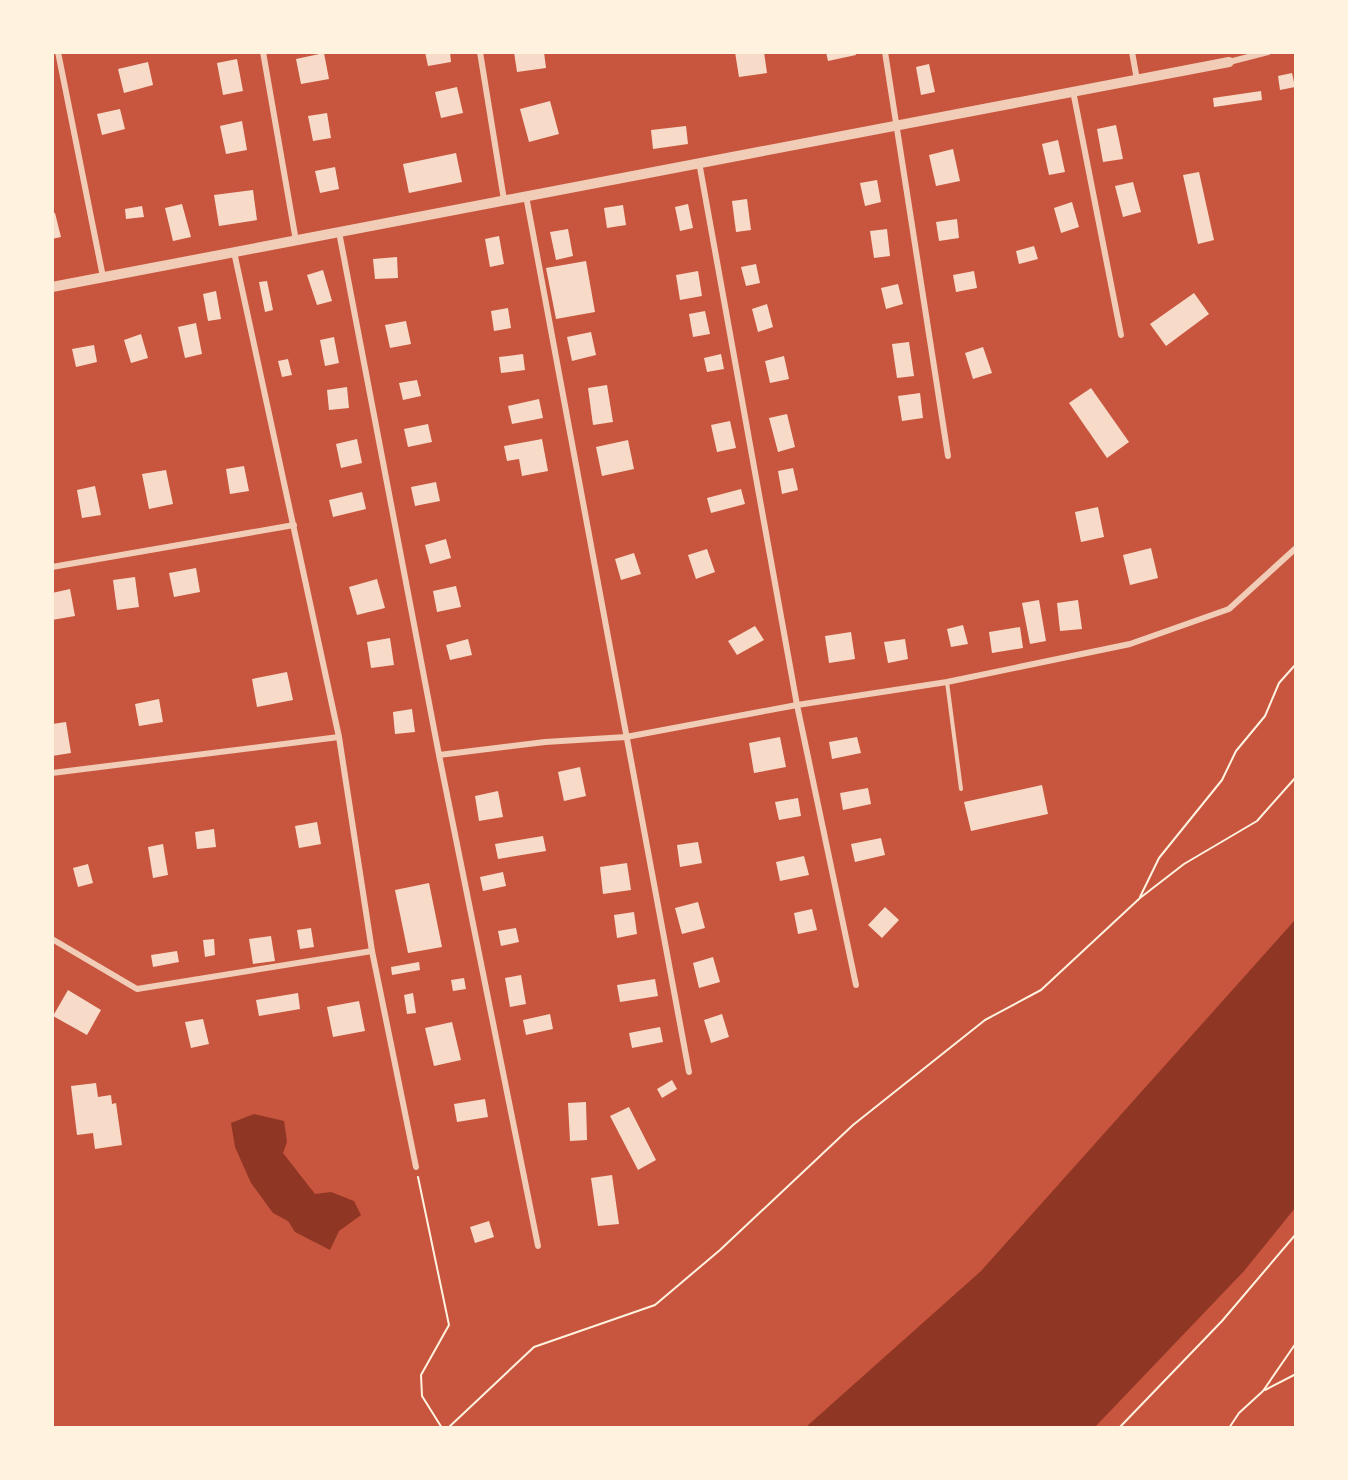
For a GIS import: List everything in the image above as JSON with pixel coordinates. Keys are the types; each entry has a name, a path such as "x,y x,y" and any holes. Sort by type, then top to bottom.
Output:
{"street":[{"path":"58,52 103,277"},
{"path":"263,52 296,241"},
{"path":"480,52 504,200"},
{"path":"885,52 948,456"},
{"path":"1132,52 1137,81"},
{"path":"52,287 897,124 1137,81 1232,57 1268,52"},
{"path":"1073,91 1121,335"},
{"path":"699,162 797,705 856,986"},
{"path":"525,195 689,1072"},
{"path":"339,232 439,754 538,1246"},
{"path":"234,252 339,737 372,951 416,1167"},
{"path":"52,567 294,525"},
{"path":"439,754 545,742 626,737 797,705 947,682 1130,645 1229,609 1296,548"},
{"path":"52,773 339,737"},
{"path":"52,939 137,989 372,951"}],"lane":[{"path":"947,682 961,789"}],"path":[{"path":"1140,898 1159,858 1222,780 1236,751 1265,716 1279,683 1296,664"},
{"path":"448,1428 534,1347 655,1305 720,1250 853,1125 985,1020 1041,990 1140,898 1184,864 1257,821 1296,777"},
{"path":"416,1167 449,1325 421,1375 422,1396 442,1428"},
{"path":"1119,1428 1222,1321 1296,1234"},
{"path":"1263,1391 1296,1343"},
{"path":"1229,1428 1239,1413 1263,1391 1280,1380 1296,1374"}],"shaded area":[{"path":"1295,920 1295,1208 1244,1271 1095,1427 806,1427 981,1271"},
{"path":"254,1114 284,1121 287,1142 283,1153 315,1194 331,1192 354,1201 361,1215 339,1231 330,1250 295,1232 288,1221 273,1213 251,1183 235,1147 231,1123"}],"building":[{"path":"425,52 450,52 451,62 428,66"},
{"path":"514,52 544,52 546,68 517,72"},
{"path":"735,52 764,52 767,73 739,77"},
{"path":"826,52 855,52 856,55 828,61"},
{"path":"324,53 329,79 301,84 296,59"},
{"path":"237,59 243,91 223,95 217,63"},
{"path":"148,62 153,85 124,93 118,69"},
{"path":"929,64 935,92 921,95 916,67"},
{"path":"1292,73 1295,87 1280,90 1278,76"},
{"path":"457,87 463,113 441,118 435,92"},
{"path":"1261,91 1262,100 1214,107 1213,98"},
{"path":"550,101 559,134 529,142 520,109"},
{"path":"120,109 125,129 102,135 97,114"},
{"path":"327,113 331,138 313,141 308,116"},
{"path":"242,121 247,150 226,154 220,126"},
{"path":"1116,125 1123,159 1103,162 1097,129"},
{"path":"686,126 688,144 653,149 651,130"},
{"path":"1058,140 1065,172 1049,175 1042,144"},
{"path":"953,149 960,181 936,186 929,155"},
{"path":"456,153 462,182 409,193 403,164"},
{"path":"335,167 339,189 320,193 315,171"},
{"path":"1199,172 1214,240 1198,244 1183,175"},
{"path":"877,180 881,202 865,206 860,183"},
{"path":"1133,182 1141,212 1123,217 1115,186"},
{"path":"253,190 257,220 219,226 214,195"},
{"path":"747,199 751,230 736,232 732,201"},
{"path":"1072,202 1079,227 1061,233 1054,208"},
{"path":"182,204 191,237 173,241 165,208"},
{"path":"688,204 693,228 680,231 675,207"},
{"path":"623,205 626,225 607,228 604,208"},
{"path":"142,206 144,217 126,219 125,209"},
{"path":"52,213 55,213 61,237 52,239"},
{"path":"957,219 959,238 939,241 936,222"},
{"path":"568,229 573,256 556,260 550,232"},
{"path":"887,229 890,256 874,258 870,231"},
{"path":"499,236 504,264 490,267 485,239"},
{"path":"1034,246 1038,259 1019,264 1016,251"},
{"path":"397,257 398,278 375,279 373,259"},
{"path":"586,261 595,312 556,319 546,268"},
{"path":"756,264 760,283 746,286 741,267"},
{"path":"323,270 332,301 317,305 307,275"},
{"path":"698,271 702,296 680,300 676,275"},
{"path":"974,271 977,288 956,292 953,275"},
{"path":"267,281 273,310 265,312 259,282"},
{"path":"898,284 903,304 886,309 881,288"},
{"path":"216,291 221,319 208,321 203,294"},
{"path":"1194,293 1209,314 1166,346 1150,324"},
{"path":"767,304 773,327 758,332 752,309"},
{"path":"508,308 511,328 494,331 491,311"},
{"path":"705,311 710,334 693,337 689,314"},
{"path":"406,321 411,344 390,348 385,325"},
{"path":"196,323 202,354 185,358 178,327"},
{"path":"591,332 596,355 572,361 567,337"},
{"path":"141,334 148,358 131,363 124,340"},
{"path":"334,337 339,363 325,366 320,340"},
{"path":"909,342 914,376 897,378 892,344"},
{"path":"94,345 97,362 76,367 72,349"},
{"path":"983,347 992,373 973,379 965,353"},
{"path":"523,354 525,370 501,373 499,357"},
{"path":"721,354 724,369 707,372 704,358"},
{"path":"784,356 789,379 770,383 765,361"},
{"path":"288,359 292,375 282,377 278,361"},
{"path":"417,380 421,396 403,400 399,383"},
{"path":"607,385 613,422 593,425 588,388"},
{"path":"347,387 349,408 329,410 327,390"},
{"path":"1091,388 1129,442 1107,458 1069,403"},
{"path":"920,393 923,418 902,421 898,396"},
{"path":"539,399 543,418 512,424 508,406"},
{"path":"787,414 795,447 778,452 769,418"},
{"path":"730,421 736,448 717,452 711,425"},
{"path":"428,424 432,442 408,447 404,429"},
{"path":"357,439 362,463 341,468 336,444"},
{"path":"542,439 548,471 522,476 519,459 507,461 504,446"},
{"path":"628,440 634,469 602,476 596,447"},
{"path":"244,466 249,491 230,494 226,469"},
{"path":"793,468 798,490 782,494 778,471"},
{"path":"166,470 173,504 149,509 142,474"},
{"path":"436,482 440,501 415,506 411,487"},
{"path":"95,486 101,515 82,518 77,490"},
{"path":"741,489 745,504 711,513 707,498"},
{"path":"362,492 366,509 333,517 329,500"},
{"path":"1098,507 1104,537 1081,542 1075,512"},
{"path":"446,539 451,558 430,564 425,545"},
{"path":"1151,548 1158,578 1130,585 1123,555"},
{"path":"707,549 715,572 696,579 688,555"},
{"path":"634,553 641,574 621,580 615,559"},
{"path":"196,568 200,592 174,597 169,573"},
{"path":"135,577 139,607 117,610 113,580"},
{"path":"377,579 385,608 357,615 349,587"},
{"path":"456,586 461,607 437,612 433,591"},
{"path":"70,589 75,616 52,620 52,593"},
{"path":"1039,600 1046,641 1030,644 1022,603"},
{"path":"1078,600 1082,629 1060,631 1057,603"},
{"path":"963,625 968,644 951,647 947,629"},
{"path":"755,626 764,640 737,655 728,641"},
{"path":"1020,627 1023,648 992,653 989,632"},
{"path":"851,632 855,659 829,663 825,636"},
{"path":"390,638 394,665 371,668 367,642"},
{"path":"468,639 472,655 450,660 446,645"},
{"path":"905,639 908,659 888,663 884,642"},
{"path":"287,672 293,700 257,707 252,679"},
{"path":"159,699 163,722 139,726 135,704"},
{"path":"412,709 415,732 395,734 393,712"},
{"path":"66,722 71,753 52,756 52,724"},
{"path":"780,737 786,767 754,773 749,743"},
{"path":"857,737 861,753 832,759 829,742"},
{"path":"580,767 586,796 564,801 558,772"},
{"path":"1042,785 1048,814 971,831 964,802"},
{"path":"868,788 871,804 843,810 840,793"},
{"path":"498,791 503,817 479,821 475,796"},
{"path":"798,798 801,816 779,820 775,802"},
{"path":"317,822 321,844 299,848 295,826"},
{"path":"214,829 216,847 197,849 195,832"},
{"path":"543,836 546,851 498,859 495,844"},
{"path":"881,838 885,855 855,862 851,844"},
{"path":"698,842 702,863 680,867 677,845"},
{"path":"163,844 168,875 153,878 148,847"},
{"path":"804,856 809,875 780,881 776,862"},
{"path":"627,863 631,890 603,894 600,867"},
{"path":"88,864 93,883 78,887 73,868"},
{"path":"503,872 506,886 483,891 480,877"},
{"path":"429,883 442,947 408,953 395,890"},
{"path":"698,902 705,928 682,934 675,908"},
{"path":"885,907 899,920 882,938 868,925"},
{"path":"812,909 817,930 798,934 794,913"},
{"path":"634,912 637,934 617,938 614,915"},
{"path":"311,928 314,947 300,949 297,930"},
{"path":"516,928 519,942 501,946 498,931"},
{"path":"271,936 275,961 253,964 249,939"},
{"path":"214,939 215,955 205,957 203,940"},
{"path":"177,951 179,962 153,967 151,955"},
{"path":"713,957 720,982 699,988 693,963"},
{"path":"419,962 420,970 392,975 391,967"},
{"path":"521,975 526,1004 510,1007 505,978"},
{"path":"464,978 466,989 453,991 451,980"},
{"path":"655,979 658,996 620,1002 617,985"},
{"path":"68,990 101,1010 87,1035 53,1016"},
{"path":"298,993 300,1009 259,1016 256,1000"},
{"path":"413,993 416,1013 407,1014 404,995"},
{"path":"359,1001 365,1031 333,1037 327,1007"},
{"path":"550,1014 553,1029 526,1035 523,1020"},
{"path":"722,1014 729,1037 711,1043 704,1020"},
{"path":"203,1019 209,1044 191,1048 185,1022"},
{"path":"452,1022 461,1060 434,1066 425,1028"},
{"path":"660,1027 663,1042 632,1048 629,1033"},
{"path":"672,1080 677,1089 662,1098 657,1089"},
{"path":"96,1083 98,1097 111,1095 112,1104 116,1103 122,1145 95,1149 93,1133 77,1135 71,1086"},
{"path":"485,1099 488,1117 457,1122 454,1104"},
{"path":"586,1102 587,1140 570,1141 568,1103"},
{"path":"629,1107 656,1160 638,1170 610,1116"},
{"path":"612,1175 619,1224 598,1226 591,1178"},
{"path":"489,1221 494,1237 475,1243 470,1227"}]}
